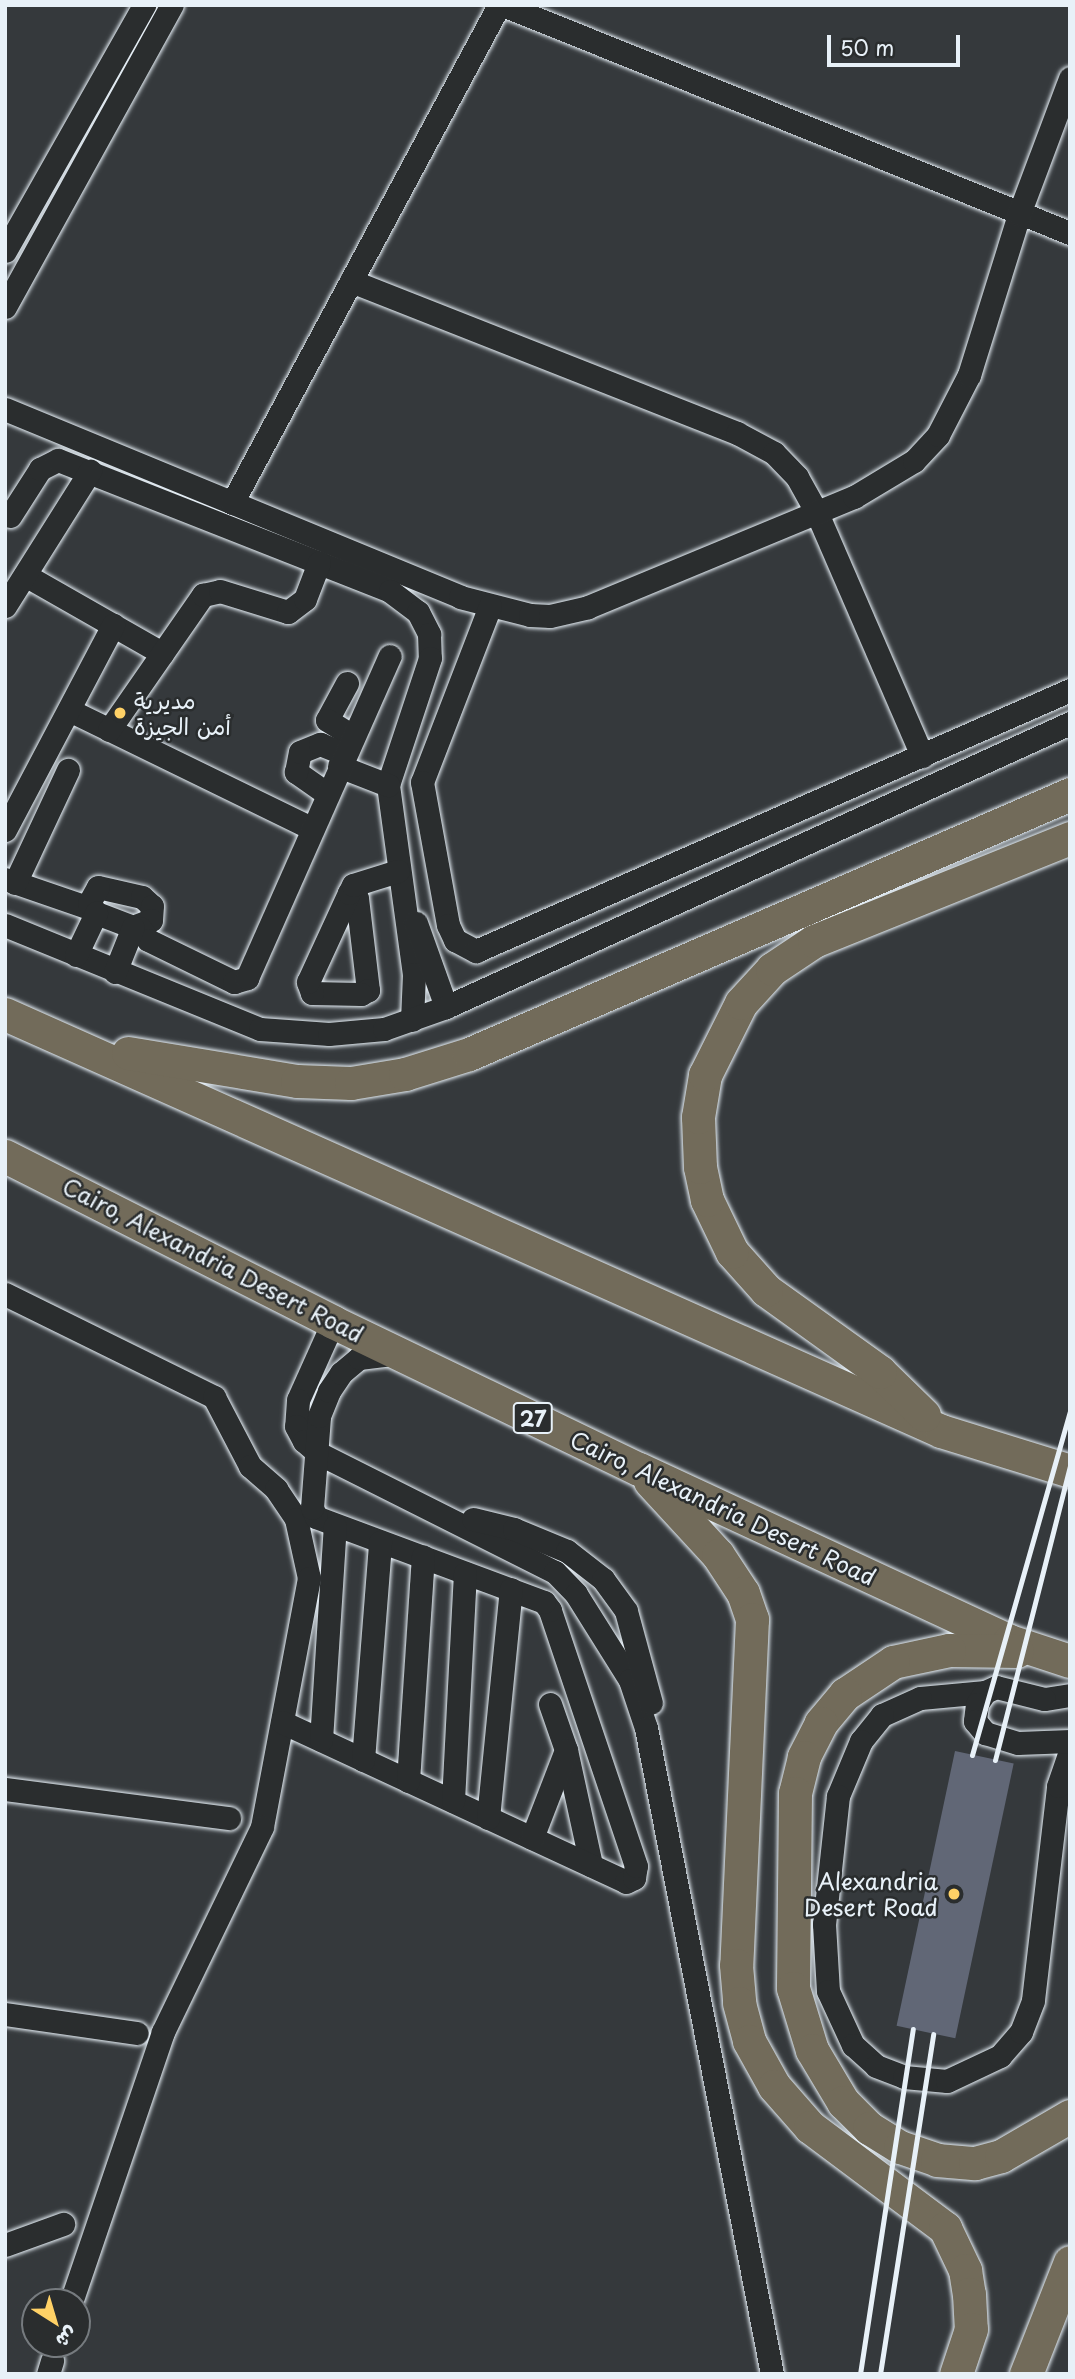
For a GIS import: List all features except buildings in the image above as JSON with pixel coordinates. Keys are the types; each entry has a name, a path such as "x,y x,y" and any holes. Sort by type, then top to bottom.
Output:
{"highway":[{"path":"80,1045 297,1082 351,1083 405,1074 469,1054 1070,794"},
{"path":"941,1431 880,1371 766,1290 732,1252 707,1199 700,1167 698,1117 705,1075 741,1003 772,969 814,941 1070,838"},
{"path":"5,1014 80,1045 941,1431 1070,1471"},
{"name":"Cairo, Alexandria Desert Road","path":"5,1156 333,1322 639,1469 1055,1656"},
{"path":"639,1469 718,1555 743,1593 752,1619 736,1965 739,2003 750,2040 774,2086 810,2127 945,2228 965,2270 969,2294 971,2329 956,2374"},
{"path":"1055,1656 949,1650 893,1662 845,1694 811,1739 795,1793 793,1989 812,2050 844,2102 869,2128 900,2147 937,2160 975,2163 1001,2156 1070,2116"},
{"path":"1026,2374 1070,2262"}],"street":[{"path":"5,251 144,5"},
{"path":"5,307 172,5"},
{"path":"232,503 501,5 1070,233"},
{"path":"5,409 490,606 530,615 568,613 817,513 887,481 938,435 969,375 1019,214 1070,78"},
{"path":"351,281 737,433 774,453 797,477 817,513 922,755"},
{"path":"10,516 45,464 58,460 401,597 418,612 429,634 429,659 388,785 398,871 407,909 415,995 412,1020"},
{"path":"5,606 90,471"},
{"path":"109,730 208,592 220,590 288,612 305,599 319,563"},
{"path":"25,575 162,653"},
{"path":"490,606 422,782 448,925 464,948 488,949 1070,690"},
{"path":"5,830 113,625"},
{"path":"68,770 10,881 136,928 148,940 234,982 244,982 326,793 390,656"},
{"path":"345,752 327,720 347,684"},
{"path":"69,710 311,828"},
{"path":"5,925 260,1029 339,1034 412,1020 446,1007 1070,723"},
{"path":"326,793 296,772 300,752 320,744 345,752 388,785"},
{"path":"349,893 357,880 398,871"},
{"path":"76,955 94,911 90,897 98,887 142,897 153,913 136,928 115,972"},
{"path":"407,909 446,1007"},
{"path":"5,1294 204,1388 222,1407 250,1466 287,1504 302,1533 309,1578 262,1827 163,2032 76,2288"},
{"path":"333,1322 295,1413 304,1440 318,1453 543,1564 566,1581 631,1680 650,1752 772,2374"},
{"path":"282,1722 626,1882 634,1878 636,1866 551,1610 544,1602 316,1517 312,1508 319,1416 341,1373 359,1358 398,1353"},
{"path":"434,1510 514,1529 567,1551 603,1579 626,1611 641,1653 652,1704 650,1752"},
{"path":"321,1740 335,1526"},
{"path":"363,1760 380,1542"},
{"path":"408,1781 423,1557"},
{"path":"453,1801 466,1573"},
{"path":"488,1818 511,1589"},
{"path":"1070,1695 1044,1699 1007,1687 985,1692 920,1698 882,1715 861,1741 838,1796 824,1923 828,1991 853,2045 876,2066 904,2077 947,2081 991,2062 1021,2032 1034,2000 1058,1786 1070,1751"},
{"path":"985,1692 977,1704 975,1721 985,1733 1018,1743 1070,1741"},
{"path":"550,1704 566,1750 591,1866"},
{"path":"532,1838 566,1750"},
{"path":"5,1788 229,1818"},
{"path":"5,2014 137,2033"},
{"path":"5,2245 63,2224"}],"railway":[{"path":"972,1755 1070,1412"},
{"path":"995,1760 1070,1466"},
{"path":"860,2374 913,2029"},
{"path":"880,2374 933,2034"}],"place":[{"name":"مديرية أمن الجيزة","path":"120,713"},
{"name":"Alexandria Desert Road","path":"954,1894"}]}
